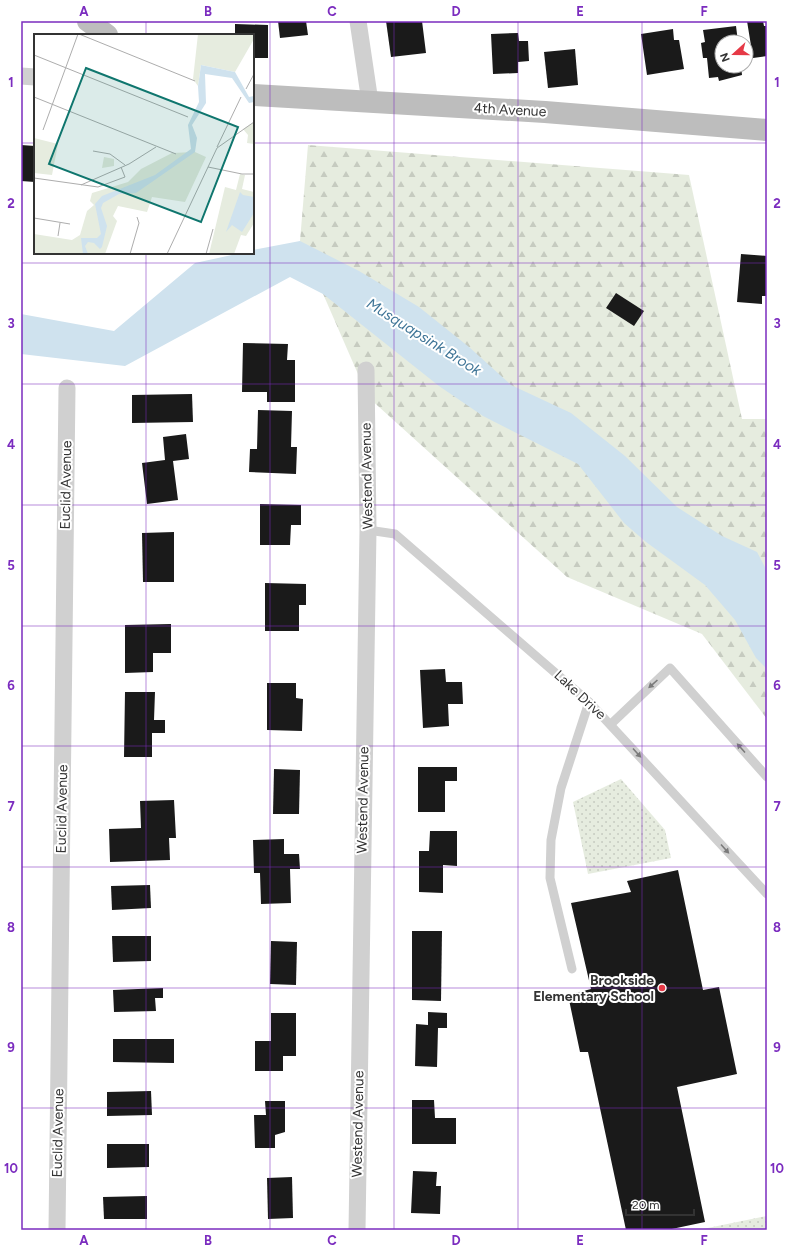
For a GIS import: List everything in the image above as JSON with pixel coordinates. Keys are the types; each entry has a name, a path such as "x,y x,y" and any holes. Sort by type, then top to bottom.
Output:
{"main road":[{"path":"88,21 106,34"},
{"name":"4th Avenue","path":"254,95 545,112 767,130"}],"street":[{"path":"358,21 370,102"},
{"path":"21,76 34,78"},
{"name":"Westend Avenue","path":"357,1230 368,530 366,370"},
{"name":"Euclid Avenue","path":"57,1230 67,388"}],"lane":[{"name":"Lake Drive","path":"368,530 395,534 589,702 767,894"},
{"path":"611,724 670,668 767,777"},
{"path":"572,969 550,878 551,840 561,788 589,702"}],"green space":[{"path":"308,145 689,175 742,419 767,419 767,719 702,634 567,577 368,397 300,241"},
{"path":"621,779 665,830 671,858 588,874 573,802"},
{"path":"767,1216 767,1230 698,1230"}],"water":[{"name":"Musquapsink Brook","path":"300,241 359,271 419,307 469,347 511,385 571,413 625,456 677,507 722,536 757,552 767,571 767,669 756,658 735,620 705,585 646,542 624,523 578,464 483,416 439,386 323,294 290,277 125,366 21,354 21,314 114,331 195,263 236,254 254,254 254,250"}],"building":[{"path":"278,21 306,21 308,35 280,38"},
{"path":"386,21 422,21 426,53 391,57"},
{"path":"747,21 763,21 764,26 767,26 767,56 754,58 754,34 749,34"},
{"path":"235,24 268,25 268,58 254,58 254,34 235,34"},
{"path":"736,26 737,34 714,34 714,74 742,75 719,81 718,77 709,78 707,58 703,58 701,43 705,42 703,30"},
{"path":"673,29 674,40 679,40 684,69 647,75 641,34"},
{"path":"518,33 519,41 528,41 529,61 518,62 518,73 493,74 491,34"},
{"path":"575,49 578,85 548,88 544,52"},
{"path":"21,145 34,146 34,182 21,181"},
{"path":"741,254 767,256 767,296 762,296 762,304 737,302"},
{"path":"616,293 644,311 634,326 606,308"},
{"path":"243,343 288,344 287,360 295,360 295,402 267,402 267,392 242,392"},
{"path":"192,394 193,422 132,423 132,395"},
{"path":"258,410 292,411 291,447 297,447 296,474 249,472 250,449 257,449"},
{"path":"186,434 189,459 173,461 178,500 147,504 142,463 165,460 163,437"},
{"path":"260,504 301,505 301,525 291,525 290,545 260,545"},
{"path":"174,532 174,582 143,582 142,533"},
{"path":"265,583 306,584 306,605 299,605 299,631 265,631"},
{"path":"171,624 171,653 153,653 153,672 125,673 125,625"},
{"path":"445,669 446,682 462,682 463,704 448,704 449,726 423,728 420,670"},
{"path":"267,683 296,683 296,698 303,699 302,731 267,730"},
{"path":"125,692 155,692 154,720 165,720 165,733 152,733 152,757 124,757"},
{"path":"418,767 457,767 457,781 445,781 445,812 418,812"},
{"path":"274,769 300,770 299,814 273,814"},
{"path":"174,800 176,838 169,838 170,860 110,862 109,829 141,828 140,801"},
{"path":"430,831 457,831 457,866 443,865 443,893 419,892 419,851 429,851"},
{"path":"284,839 284,854 299,854 300,869 290,869 291,903 261,904 260,873 254,873 253,840"},
{"path":"678,870 703,990 719,987 737,1074 677,1087 705,1222 667,1230 626,1230 588,1052 580,1052 568,995 591,989 571,903 631,892 627,881"},
{"path":"150,885 151,908 112,910 111,886"},
{"path":"412,931 442,931 441,1001 412,1000"},
{"path":"112,936 151,936 151,961 113,962"},
{"path":"271,941 297,942 296,985 270,984"},
{"path":"163,988 163,998 155,998 156,1011 114,1012 113,990"},
{"path":"428,1012 447,1013 447,1028 438,1028 437,1067 415,1066 416,1024 428,1025"},
{"path":"271,1013 296,1013 296,1056 283,1056 283,1071 255,1071 255,1041 271,1041"},
{"path":"113,1039 174,1039 174,1063 113,1062"},
{"path":"151,1091 152,1115 107,1116 107,1092"},
{"path":"412,1100 434,1100 435,1118 456,1118 456,1144 412,1144"},
{"path":"265,1101 285,1101 285,1132 275,1135 275,1148 255,1148 254,1115 266,1115"},
{"path":"107,1144 149,1144 149,1167 107,1168"},
{"path":"413,1171 437,1172 436,1186 441,1186 440,1214 411,1213"},
{"path":"292,1177 293,1218 268,1219 267,1178"},
{"path":"147,1196 147,1219 104,1219 103,1197"}],"place":[{"name":"Brookside Elementary School","path":"662,988"}]}
